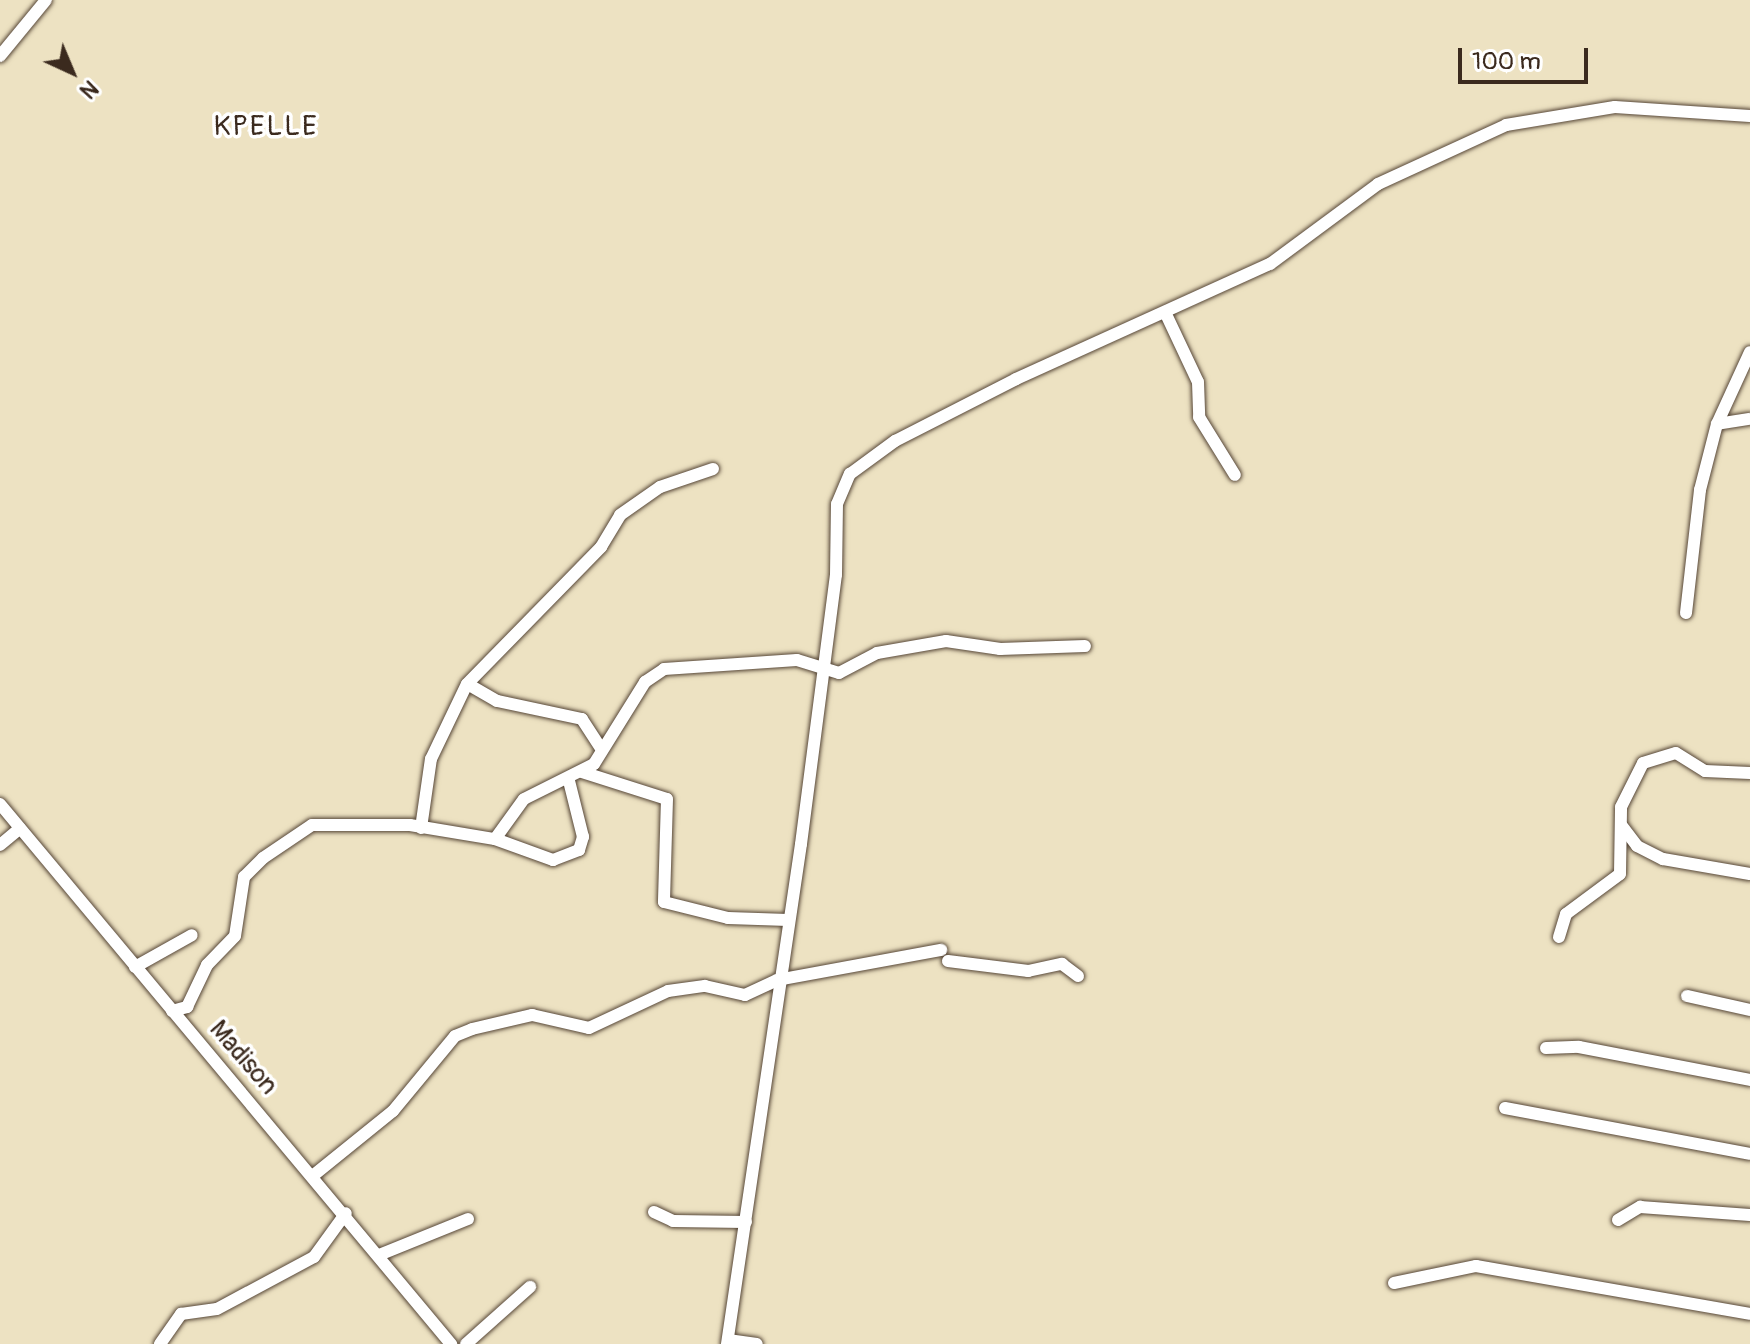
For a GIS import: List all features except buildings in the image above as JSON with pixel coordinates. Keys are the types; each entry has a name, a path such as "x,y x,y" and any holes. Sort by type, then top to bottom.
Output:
{"street":[{"path":"0,56 46,0"},
{"path":"757,1344 727,1342 836,575 837,504 850,474 895,441 1270,264 1378,184 1506,125 1615,107 1750,116"},
{"path":"1165,312 1198,382 1199,417 1235,475"},
{"path":"1686,613 1700,490 1717,424 1750,352"},
{"path":"1717,424 1750,419"},
{"path":"421,828 431,759 467,684 601,547 620,515 660,487 713,469"},
{"path":"495,839 524,799 569,781 582,772 602,750 645,682 664,669 797,660 839,673 877,653 946,641 1000,649 1085,646"},
{"path":"467,684 497,701 582,719 602,750"},
{"path":"1559,937 1566,914 1620,874 1628,782 1650,759 1676,753 1705,771 1750,773"},
{"path":"582,772 667,799 664,902 728,918 788,920"},
{"path":"172,1011 187,1007 207,965 231,940 244,877 312,825 421,828 495,839 553,860 579,850 583,837 569,781"},
{"name":"Madison","path":"0,804 172,1011 315,1174 451,1344"},
{"path":"1622,826 1637,846 1663,859 1750,874"},
{"path":"0,845 20,828"},
{"path":"135,967 192,935"},
{"path":"315,1174 393,1111 455,1036 532,1015 589,1028 668,991 705,986 745,995 777,980 944,955 1028,971 1062,964 1078,976"},
{"path":"1687,996 1750,1010"},
{"path":"1546,1048 1579,1047 1750,1080"},
{"path":"1505,1108 1750,1154"},
{"path":"1618,1220 1640,1207 1750,1215"},
{"path":"654,1212 673,1221 746,1222"},
{"path":"160,1344 181,1314 217,1309 314,1257 346,1213"},
{"path":"379,1255 468,1219"},
{"path":"1394,1283 1476,1266 1750,1314"},
{"path":"466,1344 530,1287"}],"district":[{"name":"KPELLE","path":"266,127"}]}
